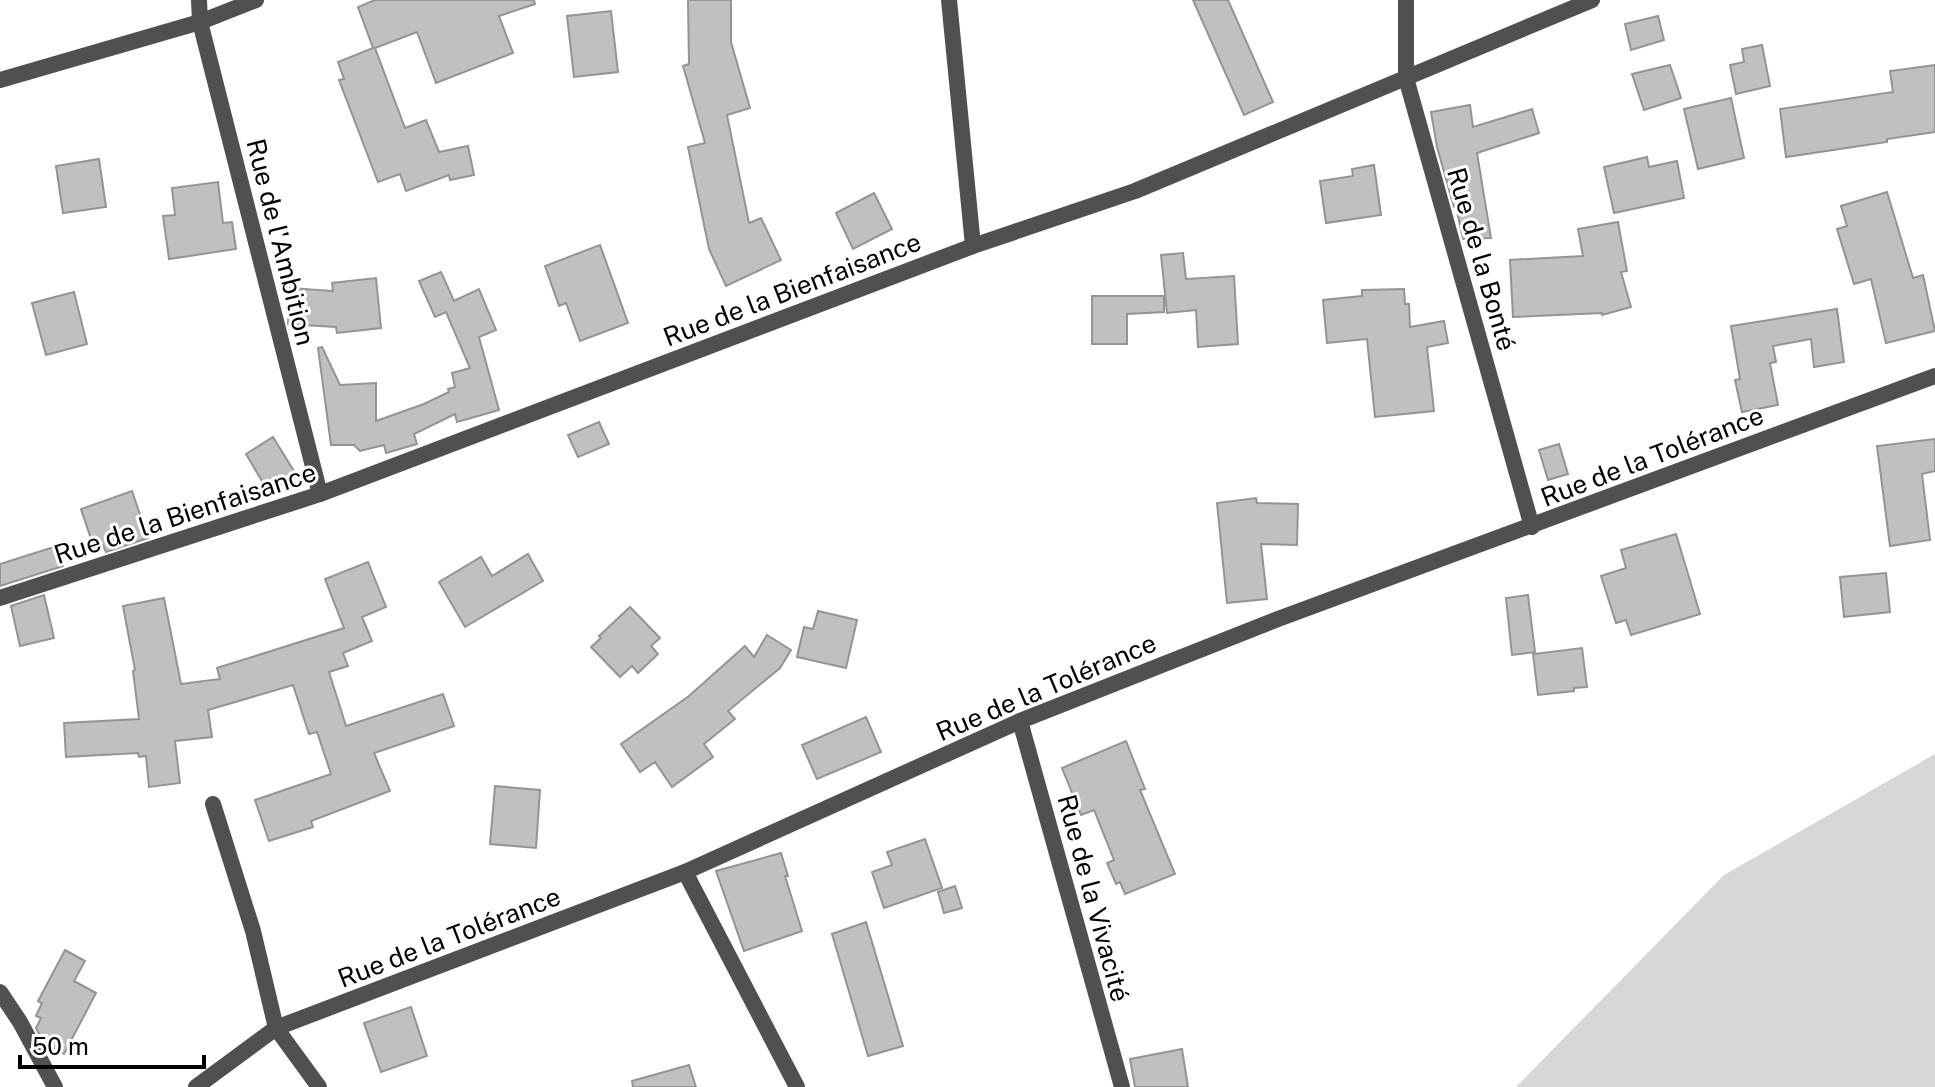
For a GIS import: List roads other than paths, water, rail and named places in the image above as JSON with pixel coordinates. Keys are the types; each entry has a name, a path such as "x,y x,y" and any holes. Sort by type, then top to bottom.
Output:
{"street":[{"name":"Rue de l'Ambition","path":"199,0 200,22 320,494"},
{"path":"0,80 200,22 256,0"},
{"path":"949,0 973,246"},
{"name":"Rue de la Bonté","path":"1406,0 1406,78 1532,527"},
{"name":"Rue de la Bienfaisance","path":"0,598 320,494 973,246 1135,191 1592,0"},
{"name":"Rue de la Tolérance","path":"196,1087 276,1028 685,872 1020,721 1278,619 1935,376"},
{"name":"Rue de la Vivacité","path":"1020,721 1122,1087"},
{"path":"213,804 253,931 276,1028 319,1087"},
{"path":"685,872 797,1087"},
{"path":"0,992 55,1087"}]}
